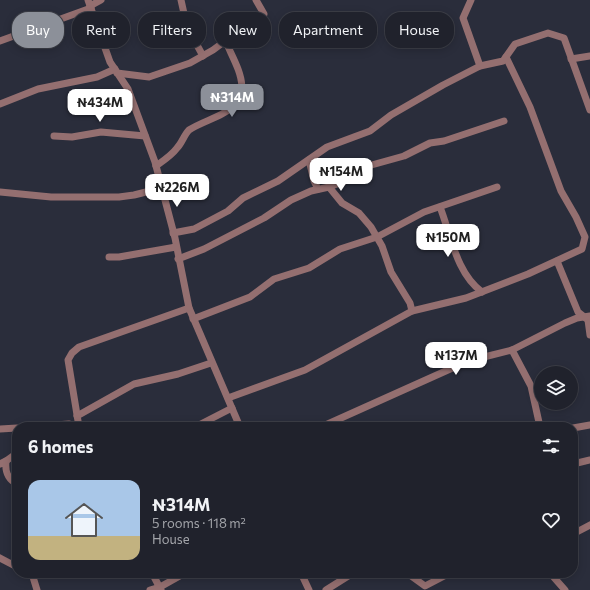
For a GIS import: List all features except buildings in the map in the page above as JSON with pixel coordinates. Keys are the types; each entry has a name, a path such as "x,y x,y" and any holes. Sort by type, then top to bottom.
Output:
{"street":[{"path":"0,41 101,0"},
{"path":"181,0 187,26 203,56"},
{"path":"256,0 263,12"},
{"path":"471,0 463,18 480,66"},
{"path":"90,5 110,62 128,89 156,166 173,233 189,308 211,363 238,422"},
{"path":"173,233 194,229 228,211 243,198 278,181 327,147 370,131 390,115 480,66 503,61 515,44 548,33 564,38 590,110"},
{"path":"0,104 38,89 97,77 116,71 149,77 190,63 216,48"},
{"path":"156,166 177,149 188,132 201,122 224,113 239,99 243,88 240,72 229,48"},
{"path":"571,60 590,56"},
{"path":"228,398 305,370 412,312 466,298 557,262 582,249 585,238 576,217 561,191 530,107 506,57"},
{"path":"178,259 204,249 264,218 291,200 350,178 368,166 404,156 430,143 444,141 504,121"},
{"path":"54,136 72,137 101,132 145,136"},
{"path":"310,160 314,181 318,189"},
{"path":"329,187 342,203 358,213 377,237 382,246 391,272 410,303 412,312"},
{"path":"193,318 250,297 274,279 309,268 340,249 377,237 424,212 497,187"},
{"path":"0,192 51,197 119,197 162,188"},
{"path":"440,207 454,249 468,278 474,286 482,292"},
{"path":"109,257 119,257 176,247"},
{"path":"557,262 578,312 587,316"},
{"path":"189,308 79,347 72,353 68,360 78,422 134,384 178,374 211,363"},
{"path":"587,316 590,335"},
{"path":"341,422 468,361 512,350 548,330 587,316"},
{"path":"512,350 531,386 539,422"},
{"path":"205,422 232,408"},
{"path":"578,427 590,425"},
{"path":"0,429 12,428"},
{"path":"12,457 3,463 12,482"},
{"path":"578,463 590,460"},
{"path":"578,531 590,525"},
{"path":"0,558 12,564"},
{"path":"33,578 37,590"},
{"path":"155,578 161,588"},
{"path":"150,590 161,588 177,578"},
{"path":"304,578 309,590"},
{"path":"326,590 345,578"},
{"path":"414,578 425,586 440,578"},
{"path":"554,578 565,590"}]}
